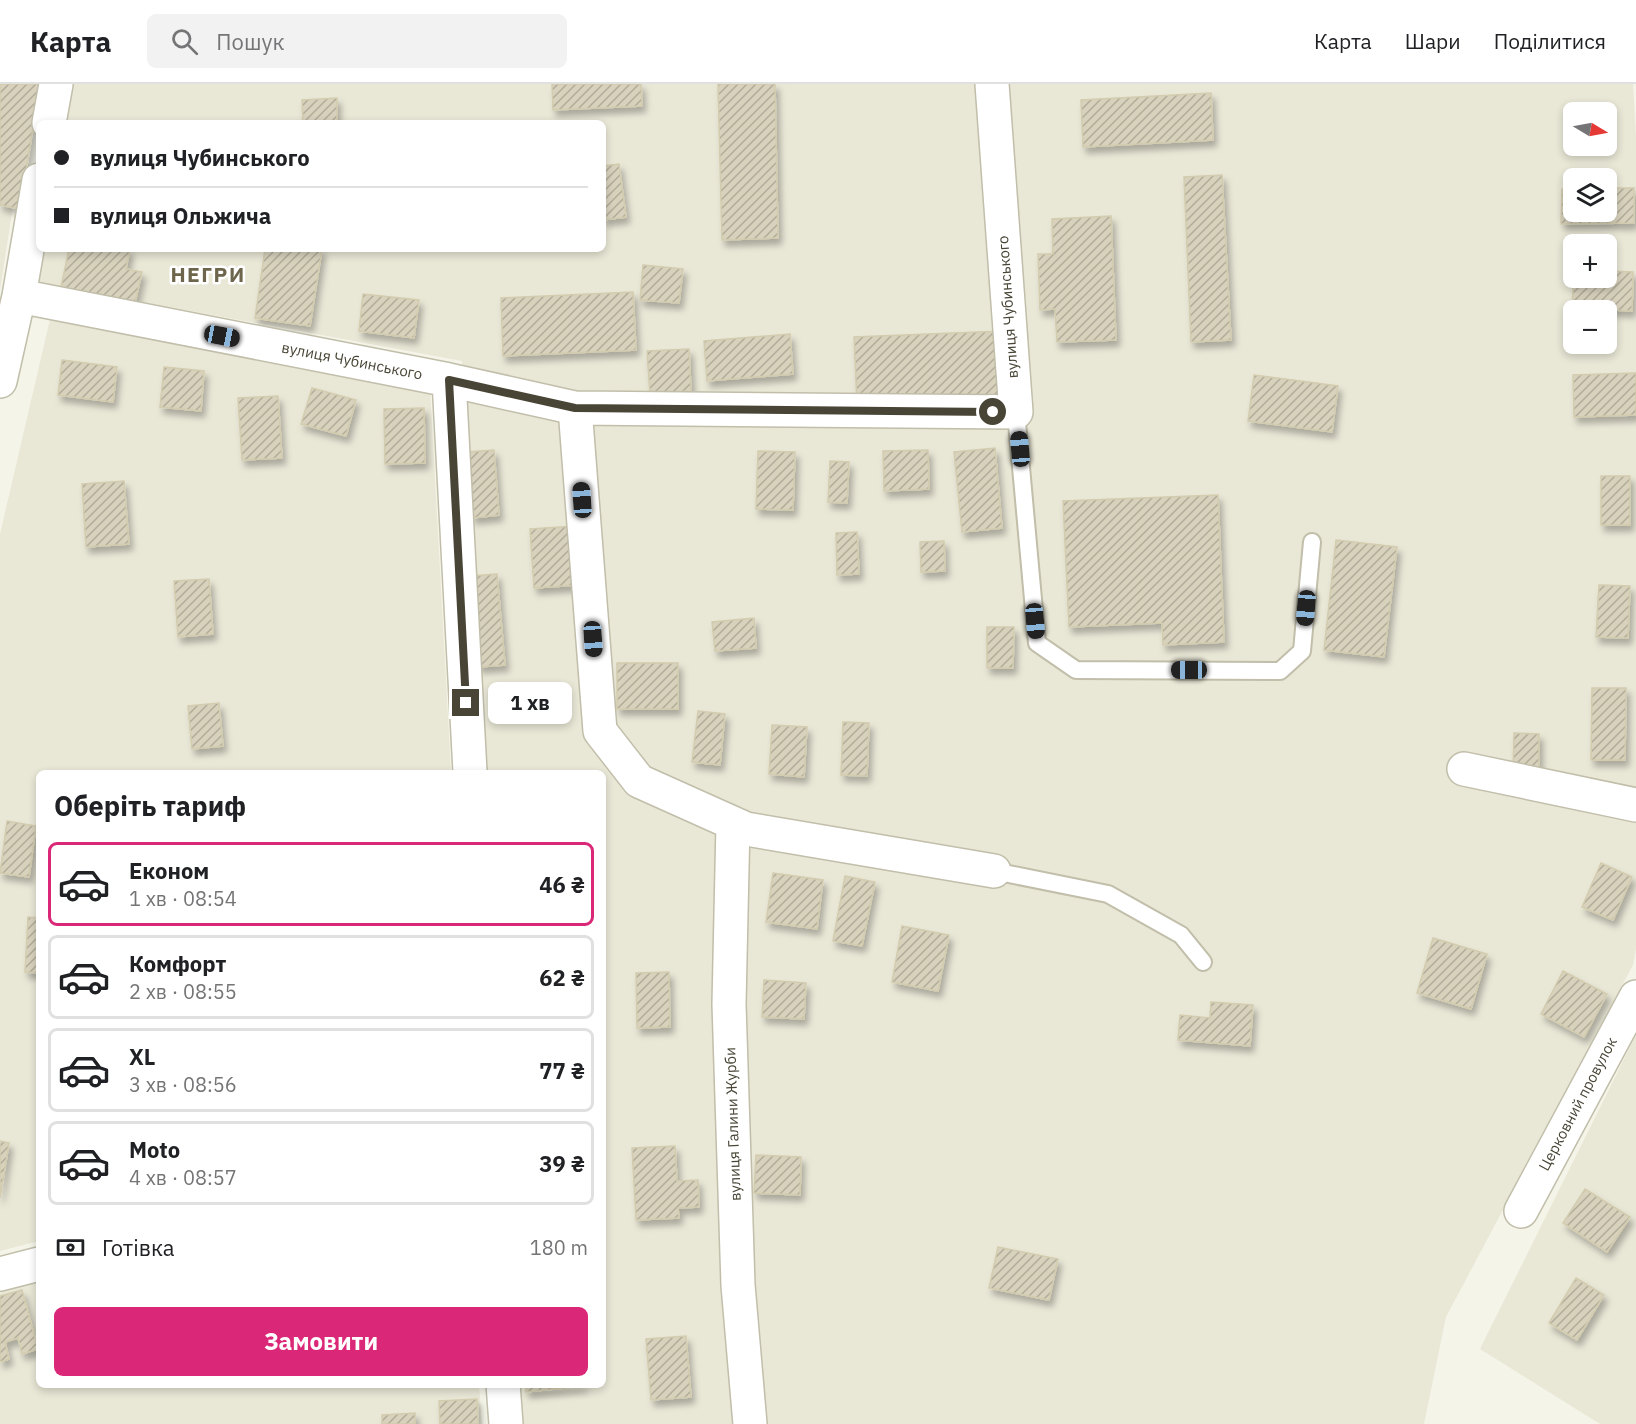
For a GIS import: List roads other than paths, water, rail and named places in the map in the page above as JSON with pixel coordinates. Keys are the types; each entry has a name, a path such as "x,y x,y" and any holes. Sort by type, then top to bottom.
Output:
{"street":[{"path":"50,120 57,84"},
{"name":"вулиця Чубинського","path":"19,296 449,380 575,408 1016,412 992,84"},
{"path":"0,381 19,296 13,253 36,188"},
{"path":"449,380 470,770"},
{"path":"575,408 600,731 639,781 746,829 994,871"},
{"path":"1464,769 1636,805"},
{"name":"вулиця Галини Журби","path":"733,823 729,1016 738,1284 750,1424"},
{"name":"Церковний провулок","path":"1521,1211 1636,997"},
{"path":"0,1274 36,1265"},
{"path":"503,1388 506,1424"}],"lane":[{"path":"1016,412 1036,643 1076,670 1280,671 1302,651 1312,542"},
{"path":"994,871 1108,894 1181,935 1203,962"}],"district":[{"name":"НЕГРИ","path":"208,275"}]}
